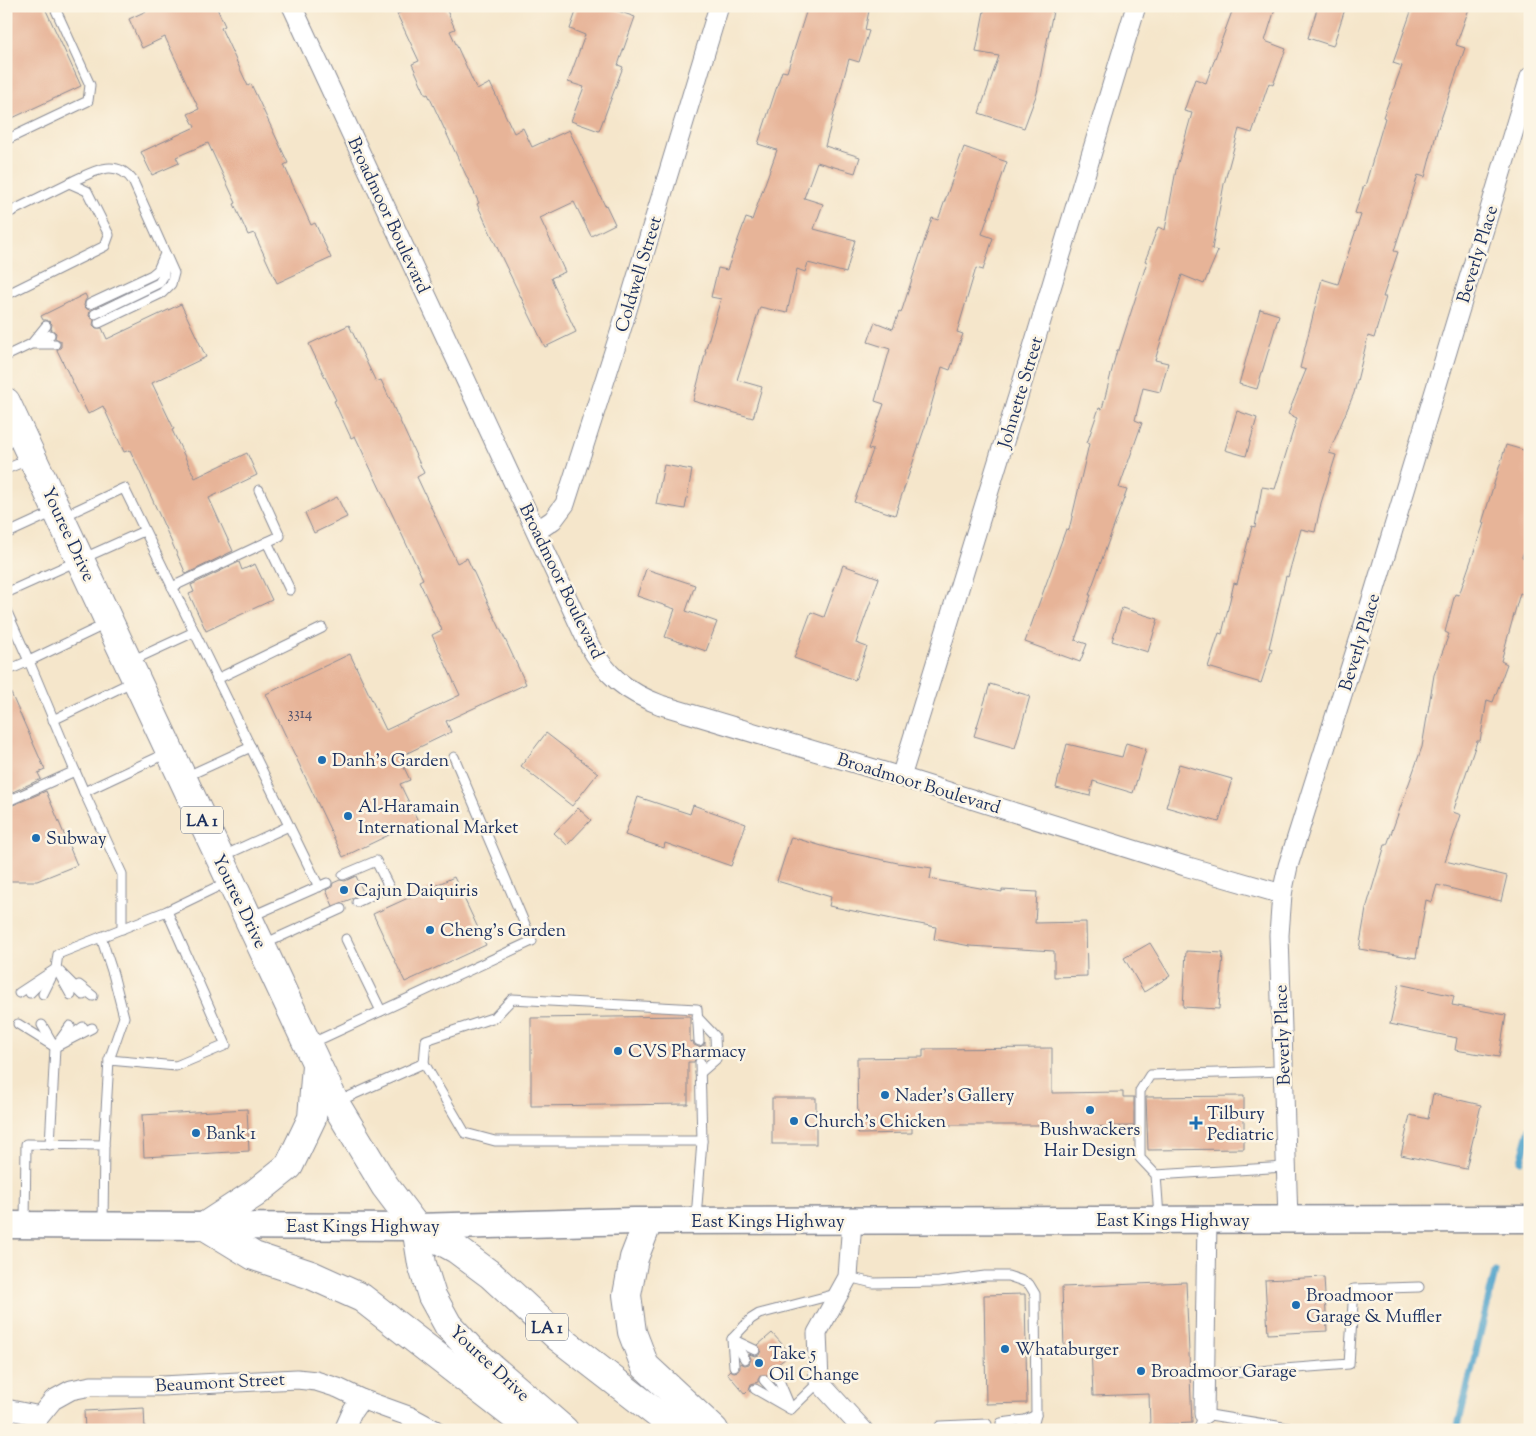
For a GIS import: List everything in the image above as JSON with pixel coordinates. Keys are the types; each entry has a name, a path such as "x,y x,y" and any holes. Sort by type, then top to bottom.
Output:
{"main road":[{"name":"Youree Drive","path":"6,402 335,1103 385,1186 416,1227 456,1249 491,1275 559,1338 678,1430"},
{"path":"312,1054 312,1118 288,1166 254,1194 204,1226 254,1256 311,1275 362,1298 532,1430"},
{"name":"East Kings Highway","path":"16,1225 416,1227 696,1221 1530,1219"},
{"path":"648,1222 634,1258 627,1295 632,1332 645,1366 714,1430"},
{"name":"Youree Drive","path":"416,1227 422,1264 432,1296 448,1325 470,1349 564,1430"}],"street":[{"name":"Broadmoor Boulevard","path":"292,6 588,643 608,672 631,692 661,705 1282,894"},
{"name":"Coldwell Street","path":"537,531 553,520 564,504 620,333 719,6"},
{"name":"Johnette Street","path":"901,777 1136,6"},
{"name":"Beverly Place","path":"1288,1220 1279,935 1282,894 1288,866 1370,609 1530,77"},
{"path":"1201,1422 1205,1375 1207,1220"},
{"path":"852,1221 848,1277 817,1333 819,1382 863,1430"},
{"name":"Beaumont Street","path":"6,1409 35,1423 53,1400 71,1390 91,1386 162,1386 297,1379 316,1381 338,1388 435,1430"},
{"path":"344,1430 352,1412 361,1399"}],"lane":[{"path":"6,140 88,101 90,86 54,6"},
{"path":"6,214 101,168 121,169 128,174 133,181 174,273 171,284 162,293 99,323"},
{"path":"6,295 105,246 109,235 87,191 69,183"},
{"path":"90,304 152,275 158,270 165,253"},
{"path":"95,314 158,283 164,275 166,268 165,253"},
{"path":"31,344 46,326"},
{"path":"6,356 50,335"},
{"path":"31,344 55,344"},
{"path":"6,469 33,458"},
{"path":"6,534 124,488 289,826 323,885 248,918"},
{"path":"172,587 280,536 259,490"},
{"path":"6,593 144,530"},
{"path":"267,542 290,590"},
{"path":"6,610 75,772 122,874 122,929"},
{"path":"6,672 110,622"},
{"path":"217,679 322,628"},
{"path":"53,720 194,632"},
{"path":"182,778 251,747"},
{"path":"84,792 170,752"},
{"path":"312,1054 381,1011 532,941 454,757"},
{"path":"6,802 75,772"},
{"path":"43,994 56,968 58,954 167,911 289,826"},
{"path":"343,875 376,861 389,887 357,902"},
{"path":"262,945 341,909"},
{"path":"109,1060 176,1066 226,1045 167,911"},
{"path":"101,938 113,974 124,1018 109,1060 104,1145 103,1225"},
{"path":"346,939 381,1011"},
{"path":"30,993 56,968"},
{"path":"19,994 56,968"},
{"path":"56,968 71,995"},
{"path":"56,968 83,995"},
{"path":"56,968 93,996"},
{"path":"699,1041 697,1009 512,999 495,1017 426,1040 424,1063 465,1133 495,1141 702,1142"},
{"path":"697,1017 715,1036 716,1059 700,1073"},
{"path":"18,1024 55,1047"},
{"path":"28,1025 55,1047"},
{"path":"42,1025 55,1047"},
{"path":"50,1145 55,1047 70,1026"},
{"path":"55,1047 88,1027"},
{"path":"696,1221 702,1142 700,1062"},
{"path":"335,1103 424,1063"},
{"path":"1159,1219 1156,1175 1140,1158 1140,1091 1150,1075 1283,1071"},
{"path":"16,1225 26,1144 104,1145"},
{"path":"1156,1175 1286,1167"},
{"path":"848,1277 873,1283 940,1282 985,1276 1008,1276 1029,1284 1035,1294 1036,1415 1031,1430"},
{"path":"1205,1375 1349,1364 1354,1289 1419,1287"},
{"path":"734,1366 732,1339 751,1319 759,1314 839,1294"},
{"path":"732,1339 755,1350"},
{"path":"732,1339 745,1359"},
{"path":"774,1371 791,1409"},
{"path":"764,1380 791,1409"},
{"path":"791,1409 819,1382"},
{"path":"755,1389 791,1409"},
{"path":"1001,1423 1025,1420 1036,1415"},
{"path":"1201,1422 1289,1428 1290,1430"},
{"path":"939,1428 987,1424"}],"building":[{"path":"6,6 44,6 81,86 6,121"},
{"path":"157,6 216,6 225,26 221,28 248,86 251,84 288,163 284,165 311,225 315,223 331,258 277,283 254,233 248,235 234,204 236,203 208,143 176,157 179,163 152,175 141,152 195,127 188,114 199,109 165,37 142,48 129,19"},
{"path":"413,6 445,6 455,29 450,31 477,90 490,83 514,133 523,128 532,147 569,130 615,224 591,236 574,202 540,218 565,272 551,278 576,332 545,347 477,204 479,203 428,94 426,95 412,64 419,61 397,14"},
{"path":"578,6 604,6 635,17 618,65 623,67 599,131 571,121 584,87 568,82 585,35 570,29"},
{"path":"808,6 870,6 865,30 869,31 859,62 849,59 825,146 860,157 855,173 817,162 804,198 823,204 814,229 855,240 846,273 808,263 805,272 797,269 787,313 760,307 737,380 762,387 753,418 693,401 705,351 721,299 711,297 718,268 727,270 746,218 752,220 777,150 758,144 782,71 787,72"},
{"path":"985,6 1054,6 1037,93 1024,128 979,113 999,56 976,52"},
{"path":"1234,6 1276,6 1265,41 1286,49 1273,85 1269,83 1252,133 1239,129 1224,184 1212,249 1218,251 1204,284 1182,275 1155,360 1168,363 1160,392 1143,388 1135,420 1142,423 1119,488 1127,490 1089,595 1091,595 1075,640 1087,644 1080,662 1025,642 1066,529 1069,530 1089,444 1087,443 1099,408 1102,409 1117,350 1119,350 1147,262 1145,261 1158,227 1165,230 1176,170 1192,113 1184,111 1195,79 1206,83"},
{"path":"1318,6 1346,6 1333,46 1308,38"},
{"path":"1413,6 1470,6 1456,45 1465,48 1437,131 1425,177 1418,175 1394,251 1398,252 1383,297 1386,297 1374,338 1368,336 1354,393 1329,453 1336,455 1321,503 1315,532 1301,529 1288,577 1286,576 1269,648 1272,649 1261,683 1208,667 1219,633 1222,634 1234,583 1237,584 1252,526 1255,527 1262,487 1275,489 1297,418 1288,414 1306,370 1300,368 1322,279 1338,284 1361,215 1355,213 1385,118 1383,117 1402,66 1393,63"},
{"path":"964,147 1007,162 982,234 993,238 983,270 976,268 957,332 963,334 950,370 942,367 926,424 895,515 854,502 873,450 868,449 884,404 875,401 890,349 868,342 875,322 893,329 899,312 901,313 932,218 938,220"},
{"path":"85,294 87,298 84,306 90,310 89,316 94,320 93,325 96,328 102,328 107,339 181,304 206,357 152,383 174,429 172,430 195,478 247,453 257,475 209,498 233,551 186,574 130,450 124,452 103,406 88,414 57,350 61,347 61,341 55,338 56,333 51,329 52,324 43,320 41,316"},
{"path":"1260,309 1279,315 1257,389 1239,384"},
{"path":"349,325 376,382 381,380 424,473 417,477 457,563 467,558 526,684 446,721 451,732 399,757 410,780 400,784 418,821 343,857 266,694 350,654 386,730 460,695 432,635 442,630 419,581 423,579 355,436 351,438 334,401 336,400 309,344"},
{"path":"1237,411 1257,418 1246,456 1225,450"},
{"path":"1506,445 1530,452 1530,535 1522,557 1530,560 1530,596 1520,593 1501,661 1507,664 1493,702 1487,700 1480,741 1477,741 1453,812 1461,815 1445,861 1507,876 1501,901 1437,885 1432,902 1426,900 1416,958 1359,949 1366,909 1385,845 1387,845 1422,747 1434,675 1449,634 1445,632 1455,594 1459,595 1484,523 1482,523"},
{"path":"664,465 692,470 685,509 656,504"},
{"path":"337,497 347,517 314,533 305,513"},
{"path":"239,562 242,570 255,564 272,600 206,631 189,594 194,592 191,585"},
{"path":"843,565 879,578 856,643 867,647 855,680 794,658 811,612 824,617"},
{"path":"646,569 695,585 686,611 717,622 706,651 665,637 675,609 637,596"},
{"path":"1122,608 1158,619 1148,652 1112,641"},
{"path":"6,682 45,770 38,773 41,779 6,795"},
{"path":"990,684 1030,696 1015,748 974,736"},
{"path":"546,733 598,773 572,806 521,766"},
{"path":"1126,743 1146,749 1133,793 1093,781 1090,796 1056,788 1067,744 1122,757"},
{"path":"1179,764 1232,779 1219,822 1166,807"},
{"name":"Subway","path":"46,791 77,865 37,881 6,881 6,808"},
{"path":"638,797 690,814 693,805 746,824 731,866 665,843 664,848 625,835"},
{"path":"578,808 591,820 567,845 554,833"},
{"path":"791,837 836,850 932,868 930,879 1002,892 1002,890 1037,892 1035,923 1086,922 1087,976 1054,977 1054,951 970,946 934,939 936,927 829,906 831,897 777,881"},
{"name":"Cajun Daiquiris","path":"356,876 363,892 333,906 326,890 332,887 333,883 340,880 345,881"},
{"name":"Cheng's Garden","path":"454,877 486,945 405,982 373,914"},
{"path":"1150,943 1170,976 1144,992 1124,958"},
{"path":"1186,951 1223,953 1219,1009 1183,1007"},
{"path":"1399,984 1454,996 1452,1005 1506,1015 1499,1057 1455,1050 1457,1038 1390,1024"},
{"name":"CVS Pharmacy","path":"690,1016 690,1042 693,1041 694,1045 699,1047 703,1046 705,1042 705,1058 699,1056 696,1057 694,1062 688,1062 688,1104 531,1106 531,1018"},
{"path":"1052,1048 1052,1093 1123,1092 1123,1097 1134,1097 1134,1126 912,1125 912,1133 858,1134 857,1058 923,1057 923,1049"},
{"path":"1433,1094 1481,1105 1466,1169 1401,1155 1410,1115 1428,1119"},
{"name":"Tilbury Pediatric","path":"1244,1096 1244,1149 1148,1150 1146,1097"},
{"name":"Church's Chicken","path":"772,1098 816,1098 816,1144 772,1144"},
{"name":"Bank 1","path":"247,1109 249,1151 144,1157 142,1115"},
{"name":"Broadmoor Garage & Muffler","path":"1324,1277 1327,1331 1268,1334 1265,1280"},
{"name":"Broadmoor Garage","path":"1186,1282 1192,1423 1150,1425 1149,1394 1093,1396 1091,1346 1064,1348 1062,1287"},
{"name":"Whataburger","path":"1025,1294 1027,1403 986,1404 984,1295"},
{"name":"Take 5 Oil Change","path":"772,1333 791,1354 777,1365 770,1367 767,1375 760,1375 758,1382 751,1384 745,1394 727,1373 730,1370 738,1371 740,1363 749,1364 751,1359 749,1354 759,1355 761,1350 758,1345"},
{"path":"144,1408 145,1430 85,1430 84,1411"}],"waterway":[{"path":"1521,1161 1530,1128"},
{"path":"1457,1430 1495,1272"}],"place":[{"name":"Danh's Garden","path":"322,760"},
{"name":"Al-Haramain International Market","path":"348,816"},
{"name":"Subway","path":"36,838"},
{"name":"Cajun Daiquiris","path":"344,890"},
{"name":"Cheng's Garden","path":"430,930"},
{"name":"CVS Pharmacy","path":"618,1051"},
{"name":"Nader's Gallery","path":"885,1095"},
{"name":"Bushwackers Hair Design","path":"1090,1110"},
{"name":"Church's Chicken","path":"794,1121"},
{"name":"Tilbury Pediatric","path":"1196,1123"},
{"name":"Bank 1","path":"196,1133"},
{"name":"Broadmoor Garage & Muffler","path":"1296,1305"},
{"name":"Whataburger","path":"1005,1349"},
{"name":"Take 5 Oil Change","path":"759,1363"},
{"name":"Broadmoor Garage","path":"1141,1371"}]}
